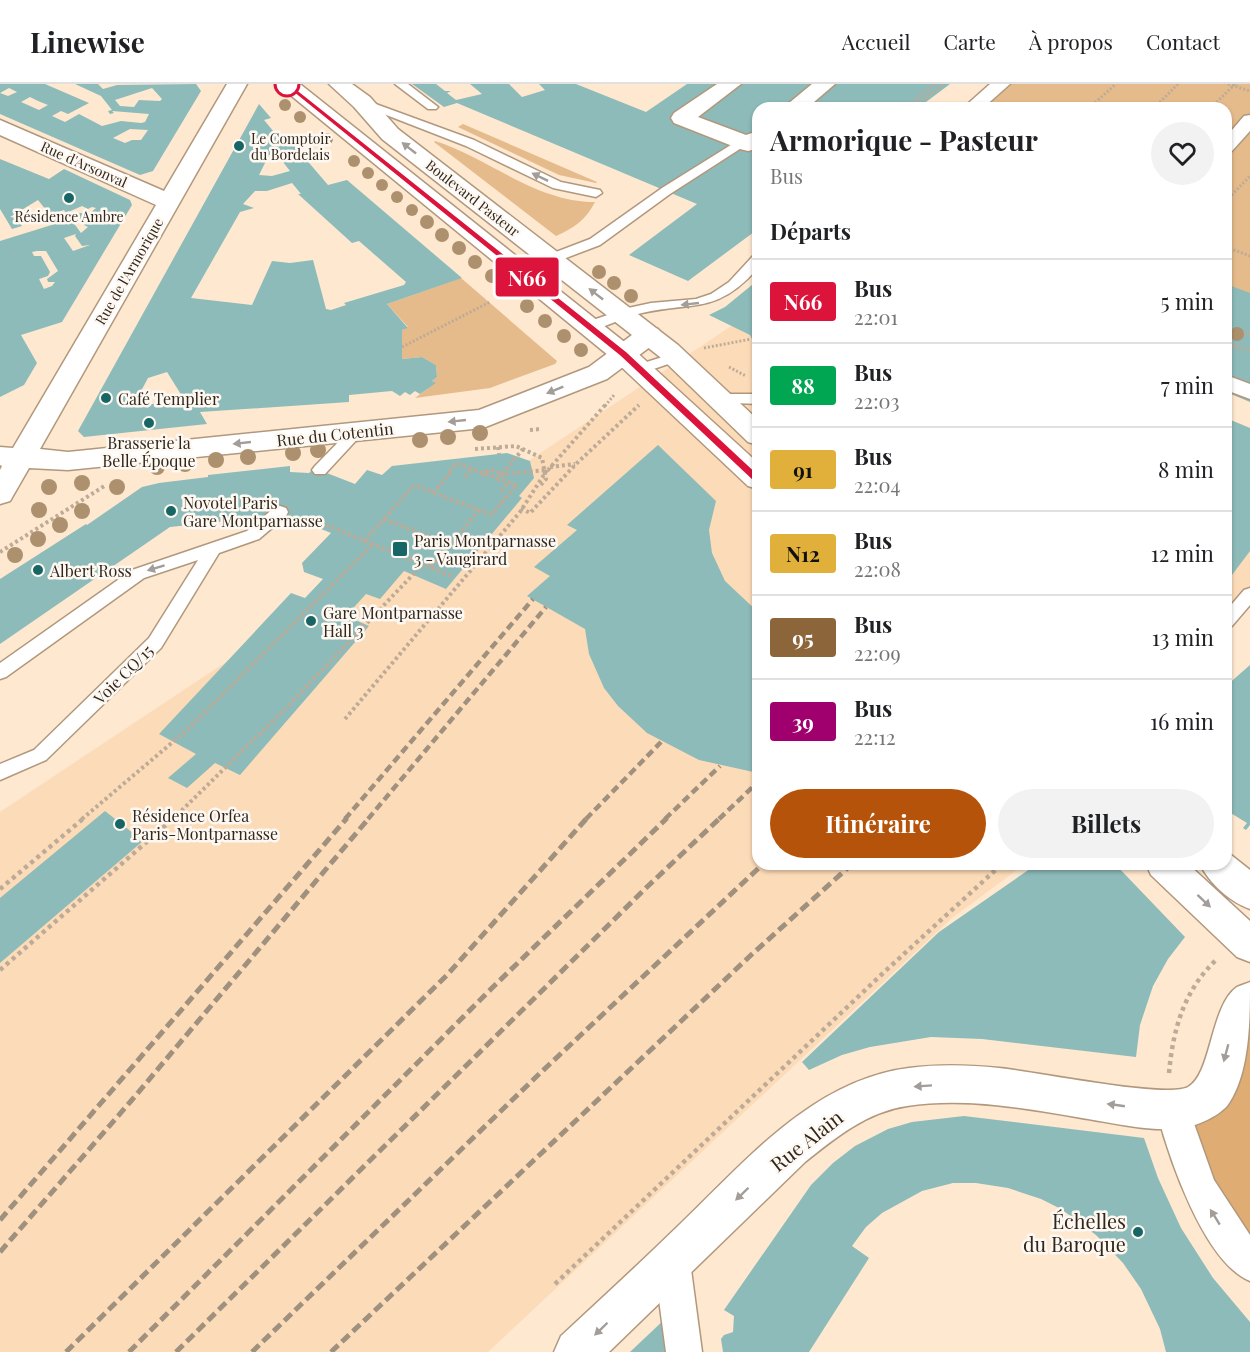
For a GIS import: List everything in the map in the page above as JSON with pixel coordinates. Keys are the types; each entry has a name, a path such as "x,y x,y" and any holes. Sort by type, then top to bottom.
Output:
{"main road":[{"name":"Rue de l'Armorique","path":"0,494 11,457 169,202 237,84"},
{"name":"Boulevard Pasteur","path":"287,84 631,362 752,473"},
{"name":"Boulevard Pasteur","path":"339,84 362,102 390,134 664,348 752,431"},
{"path":"731,84 682,118 745,139"},
{"path":"802,102 825,84"},
{"name":"Rue d'Arsonval","path":"0,127 169,202"},
{"name":"Rue du Cotentin","path":"11,457 68,461 483,419 664,348"},
{"path":"1169,870 1238,949"},
{"path":"1225,870 1250,893"},
{"path":"1171,1095 1199,1105 1218,1087 1233,1027 1250,1000"},
{"name":"Rue Alain","path":"577,1352 769,1167 818,1125 843,1110 874,1096 904,1087 966,1083 1151,1110 1171,1095"}],"street":[{"path":"979,102 1001,84"},
{"path":"1232,140 1250,120"},
{"path":"1232,385 1250,393"},
{"path":"1171,1095 1180,1135 1200,1191 1214,1218 1250,1263"},
{"path":"672,1262 684,1352"}],"lane":[{"path":"401,84 432,106"},
{"path":"362,102 470,143 557,185 596,193"},
{"path":"519,271 595,242 666,191 745,139"},
{"path":"589,327 622,313 660,306 699,303 718,296 752,274"},
{"path":"717,399 752,399"},
{"path":"320,470 357,431"},
{"path":"0,672 138,574 254,535 280,512"},
{"name":"Voie CQ/15","path":"0,772 40,755 155,642 212,550"},
{"path":"1232,615 1250,594"}],"path":[{"path":"912,102 935,84"},
{"path":"921,102 944,84"},
{"path":"1096,102 1116,84"},
{"path":"1160,102 1178,84"},
{"path":"1228,84 1250,91"},
{"path":"1216,102 1235,84"},
{"path":"1232,195 1250,176"},
{"path":"1232,249 1250,256"},
{"path":"402,347 490,302"},
{"path":"664,348 705,347 751,339"},
{"path":"1232,344 1250,351"},
{"path":"1232,347 1239,349"},
{"path":"726,366 747,376"},
{"path":"475,449 515,444 542,458 546,469 546,479 521,509 530,513 576,464 646,399"},
{"path":"498,447 499,454"},
{"path":"498,479 523,449"},
{"path":"364,541 414,485 433,493 458,502 464,505 492,515 506,504 502,502 510,497 517,485 456,464 433,493"},
{"path":"531,469 576,464"},
{"path":"465,477 472,469"},
{"path":"482,476 489,469 502,474"},
{"path":"345,719 520,512 546,469"},
{"path":"488,478 494,471"},
{"path":"510,497 517,484 516,473"},
{"path":"0,552 112,481"},
{"path":"501,491 508,482"},
{"path":"446,498 452,492"},
{"path":"458,502 463,497"},
{"path":"464,505 469,499"},
{"path":"474,508 478,503"},
{"path":"431,567 488,506"},
{"path":"384,519 450,545"},
{"path":"326,525 454,576"},
{"path":"0,889 187,730 265,655 373,544"},
{"path":"0,970 189,805 289,705 423,564"},
{"path":"555,1284 880,975 995,870"},
{"path":"1171,1095 1172,1042 1184,1002 1203,970 1238,949"}],"shaded area":[{"path":"1010,84 1250,84 1250,338 1232,330 1232,102 989,102"},
{"path":"463,124 597,182 559,175 458,127"},
{"path":"435,141 552,195 595,202 579,223 556,236"},
{"path":"461,278 557,361 555,364 490,388 415,398 435,383 432,381 437,377 436,365 422,357 402,359 402,330 408,327 387,304"},
{"path":"752,312 752,870 1017,870 952,918 488,1352 0,1352 0,812"},
{"path":"1232,427 1250,435 1250,593 1232,617"},
{"path":"1250,1034 1250,1249 1238,1236 1189,1125 1219,1112 1233,1098 1245,1042"}],"building":[{"path":"0,84 45,84 89,103 68,114 61,111 52,116 65,122 79,114 102,126 121,121 145,122 149,114 112,111 114,113 110,114 108,111 112,110 101,96 75,84 98,84 103,89 117,85 196,84 201,91 153,171 140,175 0,114","holes":["9,88 17,92 8,96 0,93","152,88 162,99 160,101 139,100 134,107 120,106 115,100","30,97 48,105 39,110 21,102","130,129 148,130 141,140 125,143 113,138"]},
{"path":"412,84 436,84 445,91 451,91 447,93 456,100 482,94 470,84 509,84 522,97 545,90 539,84 576,84 646,112 687,84 950,84 926,102 752,102 752,233 688,281 629,255 697,204 457,103 444,107"},
{"path":"259,104 271,118 264,120 279,138 286,136 328,185 347,180 462,278 387,304 408,328 402,330 402,359 422,357 436,365 437,377 432,381 436,383 420,394 415,391 410,395 405,392 400,396 392,391 349,395 349,402 200,412 207,424 84,437 78,431","holes":["279,153 286,161 283,162 290,171 272,176 259,175 269,155","292,183 301,194 298,194 352,243 359,241 406,282 404,285 344,303 346,305 331,310 326,309 313,260 290,263 272,261 252,305 191,298 240,212 254,208 243,204 255,191 267,191","167,372 182,396 181,401 133,406 148,378"]},
{"path":"0,159 49,179 64,169 130,200 132,205 62,322 21,335 37,363 24,385 0,397 0,241 71,219 69,216 80,213 89,214 96,208 88,209 82,206 66,213 64,210 50,215 38,200 10,217 16,218 22,226 12,229 0,209","holes":["85,221 84,225 88,227 81,233 73,222","76,234 82,246 90,245 73,251 64,238","46,251 58,271 47,279 48,282 55,282 52,286 44,289 39,279 48,276 50,272 41,256 34,256 32,252"]},
{"path":"752,285 752,339 750,335 709,315 725,307"},
{"path":"1232,286 1250,293 1250,402 1232,394"},
{"path":"1232,420 1250,428 1250,551 1232,575"},
{"path":"658,445 716,501 709,530 712,553 725,581 752,606 752,772 699,760 647,733 618,706 604,688 589,654 585,629 527,596 550,576 534,567 577,530 567,525"},
{"name":"Gare Montparnasse Hall 3","path":"507,453 530,461 534,478 519,496 522,498 446,589 404,571 380,599 366,594 346,616 369,626 240,775 215,763 187,788 168,778 196,754 159,734 291,593 305,598 323,579 304,572 302,563 331,533 272,509 265,517 170,527 0,644 0,579 87,525 142,487 208,477 208,475 290,466 290,472 309,473 314,468 355,484 367,470 382,475 392,466"},
{"path":"1250,665 1250,825 1246,830 1243,828 1247,823 1232,814 1232,681"},
{"path":"105,811 143,841 0,963 0,898"},
{"path":"1028,870 1121,870 1185,937 1168,959 1153,986 1140,1025 1136,1057 982,1039 931,1037 870,1047 842,1055 809,1070 802,1062 939,932"},
{"name":"Échelles du Baroque","path":"964,1116 1144,1138 1158,1178 1181,1228 1213,1278 1250,1322 1250,1352 1166,1352 1160,1329 1141,1289 1123,1263 1096,1235 1061,1209 1041,1199 1008,1188 976,1183 953,1183 922,1191 882,1213 866,1227 852,1246 869,1258 809,1352 723,1352 721,1339 724,1335 733,1332 734,1316 724,1310 811,1185 833,1163 855,1146 888,1129 912,1122"},
{"path":"667,1317 673,1352 630,1352"}],"railway":[{"path":"345,819 533,599"},
{"path":"368,819 546,607"},
{"path":"586,819 661,742"},
{"path":"665,819 720,766"},
{"path":"719,819 752,788"},
{"path":"0,1220 347,818"},
{"path":"0,1252 131,1101 369,818"},
{"path":"66,1352 447,975 587,818"},
{"path":"129,1352 493,987 667,818"},
{"path":"176,1352 648,886 720,818"},
{"path":"252,1352 536,1077 757,870"},
{"path":"331,1352 750,956 845,870"}],"bus line":[{"name":"N66","path":"287,84 623,354 698,421 752,473"}],"place":[{"name":"Le Comptoir du Bordelais","path":"239,146"},
{"name":"Résidence Ambre","path":"69,198"},
{"name":"Café Templier","path":"106,398"},
{"name":"Brasserie la Belle Époque","path":"149,423"},
{"name":"Novotel Paris Gare Montparnasse","path":"171,511"},
{"name":"Paris Montparnasse 3 - Vaugirard","path":"400,549"},
{"name":"Albert Ross","path":"38,570"},
{"name":"Gare Montparnasse Hall 3","path":"311,621"},
{"name":"Résidence Orfea Paris-Montparnasse","path":"120,824"},
{"name":"Échelles du Baroque","path":"1138,1232"}]}
